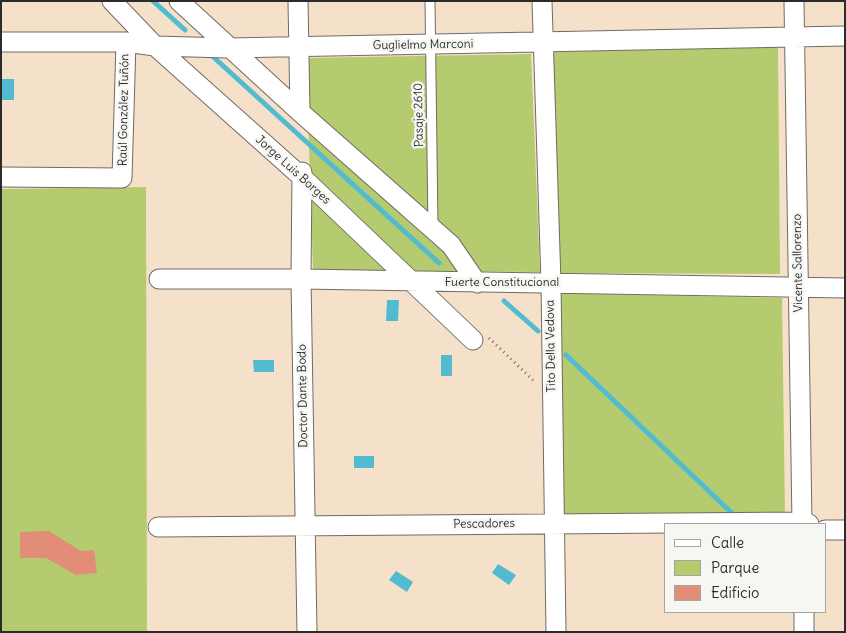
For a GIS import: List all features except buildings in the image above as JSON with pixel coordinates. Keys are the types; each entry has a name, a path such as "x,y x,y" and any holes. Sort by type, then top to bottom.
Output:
{"street":[{"name":"Jorge Luis Borges","path":"112,1 155,46 302,170 413,283 473,340"},
{"path":"179,1 228,48 451,245 477,283"},
{"path":"298,1 300,112"},
{"name":"Tito Della Vedova","path":"542,1 551,283 556,632"},
{"name":"Vicente Sallorenzo","path":"794,1 798,288 805,523"},
{"name":"Guglielmo Marconi","path":"1,42 126,42 155,46 228,48 845,36"},
{"name":"Raúl González Tuñón","path":"1,178 122,178 126,42"},
{"name":"Doctor Dante Bodo","path":"302,170 301,279 307,632"},
{"name":"Fuerte Constitucional","path":"159,279 301,279 413,283 551,283 845,288"},
{"name":"Pescadores","path":"158,527 664,524"},
{"path":"826,530 845,530"},
{"path":"804,613 804,632"}],"lane":[{"name":"Pasaje 2610","path":"430,1 433,229"}],"green space":[{"path":"778,47 780,274 558,273 553,52"},
{"path":"531,54 540,272 313,270 306,58"},
{"path":"146,187 147,632 1,632 1,189"},
{"path":"559,293 782,298 785,516 564,516"}],"water":[{"path":"2,79 14,79 14,100 2,100"},
{"path":"387,300 399,300 398,321 386,321"},
{"path":"441,355 452,355 452,376 441,376"},
{"path":"253,360 274,360 274,372 254,372"},
{"path":"354,456 374,456 374,468 354,468"},
{"path":"498,564 516,575 509,585 492,573"},
{"path":"396,571 413,582 407,592 389,580"}],"waterway":[{"path":"153,1 185,30"},
{"path":"209,53 439,263"},
{"path":"504,301 538,331"},
{"path":"566,355 736,517"}]}
